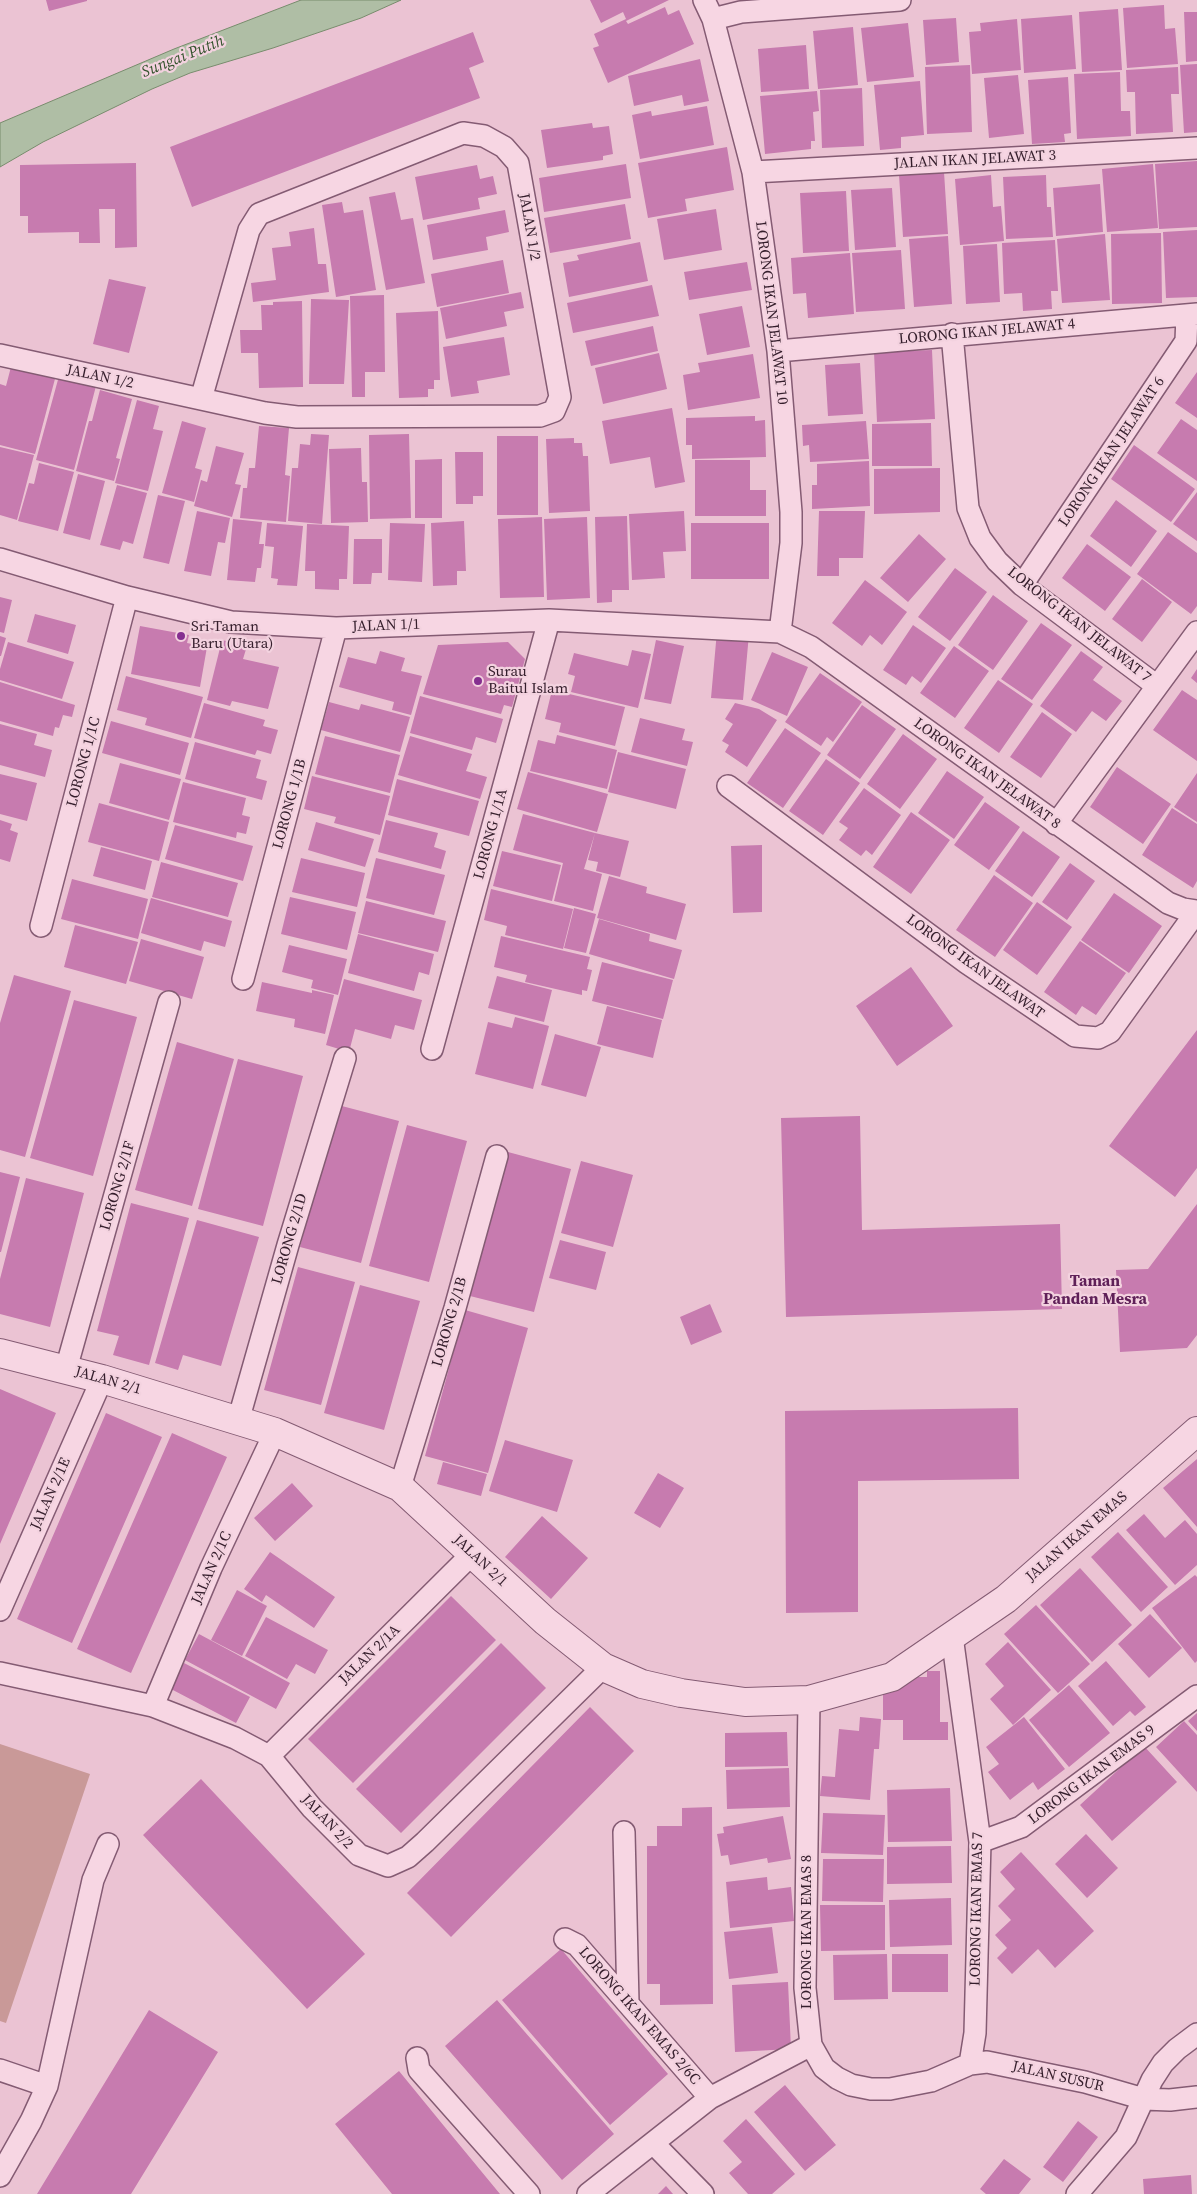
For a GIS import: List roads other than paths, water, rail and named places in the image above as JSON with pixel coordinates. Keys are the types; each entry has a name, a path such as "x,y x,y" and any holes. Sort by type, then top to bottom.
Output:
{"street":[{"name":"LORONG IKAN JELAWAT 10","path":"704,0 713,19 752,172 778,351 791,512 791,543 780,632"},
{"path":"713,19 741,12 900,0"},
{"name":"JALAN 1/2","path":"0,355 201,399 265,413 297,418 540,416 554,411 560,397 518,163 504,147 484,136 464,133 259,214 249,230 201,399"},
{"name":"JALAN IKAN JELAWAT 3","path":"752,172 1197,148"},
{"name":"LORONG IKAN JELAWAT 4","path":"778,351 952,334 1192,315"},
{"name":"LORONG IKAN JELAWAT 6","path":"1022,584 1186,341 1192,315"},
{"name":"LORONG IKAN JELAWAT 7","path":"952,334 968,508 980,538 997,561 1022,584 1157,686"},
{"name":"JALAN 1/1","path":"0,559 127,597 232,622 336,628 549,620 780,632"},
{"name":"LORONG 1/1C","path":"41,926 127,597"},
{"name":"LORONG 1/1A","path":"432,1049 549,620"},
{"name":"LORONG 1/1B","path":"244,980 336,628"},
{"name":"LORONG IKAN JELAWAT 8","path":"780,632 811,646 1168,903 1183,909 1197,911"},
{"path":"1056,824 1197,632"},
{"name":"LORONG IKAN JELAWAT","path":"728,786 967,963 1074,1036 1098,1038 1110,1032 1197,911"},
{"name":"LORONG 2/1F","path":"66,1369 169,1002"},
{"name":"LORONG 2/1D","path":"238,1420 288,1245 345,1058"},
{"name":"LORONG 2/1B","path":"400,1487 455,1308 497,1156"},
{"name":"JALAN 2/1","path":"0,1353 102,1379 274,1432 400,1487 544,1621 603,1667 642,1684 681,1693 745,1702 809,1700 892,1677 952,1636"},
{"name":"JALAN 2/1E","path":"0,1610 102,1379"},
{"name":"JALAN IKAN EMAS","path":"952,1636 1006,1599 1197,1431"},
{"name":"JALAN 2/1C","path":"153,1706 211,1568 274,1432"},
{"name":"JALAN 2/1A","path":"269,1756 310,1713 472,1554"},
{"name":"LORONG IKAN EMAS 7","path":"952,1636 980,1842 975,2034 970,2064"},
{"name":"JALAN 2/2","path":"0,1673 153,1706 235,1738 269,1756 312,1808 358,1855 388,1866 408,1857 425,1842 603,1667"},
{"name":"LORONG IKAN EMAS 9","path":"980,1842 1021,1828 1197,1696"},
{"name":"LORONG IKAN EMAS 8","path":"809,1700 805,1988 811,2046"},
{"path":"624,1832 628,2003"},
{"path":"0,2176 31,2121 47,2086 93,1880 108,1844"},
{"name":"LORONG IKAN EMAS 2/6C","path":"565,1940 577,1945 710,2098"},
{"path":"1077,2194 1126,2137 1152,2080 1163,2063 1177,2049 1197,2034"},
{"path":"588,2194 710,2098 811,2046 824,2068 837,2078 851,2085 871,2089 890,2089 931,2081 970,2064"},
{"path":"417,2058 419,2070 529,2194"},
{"name":"JALAN SUSUR","path":"970,2064 987,2062 1015,2066 1085,2082 1144,2099"},
{"path":"0,2070 47,2086"},
{"path":"1144,2099 1170,2100 1197,2097"},
{"path":"654,2143 703,2194"}],"water":[{"name":"Sungai Putih","path":"301,0 401,0 361,18 273,48 190,73 152,89 43,142 0,167 0,123 174,49"}],"place":[{"name":"Sri Taman Baru (Utara)","path":"181,636"},
{"name":"Surau Baitul Islam","path":"478,681"}],"district":[{"name":"Taman Pandan Mesra","path":"1095,1291"}]}
